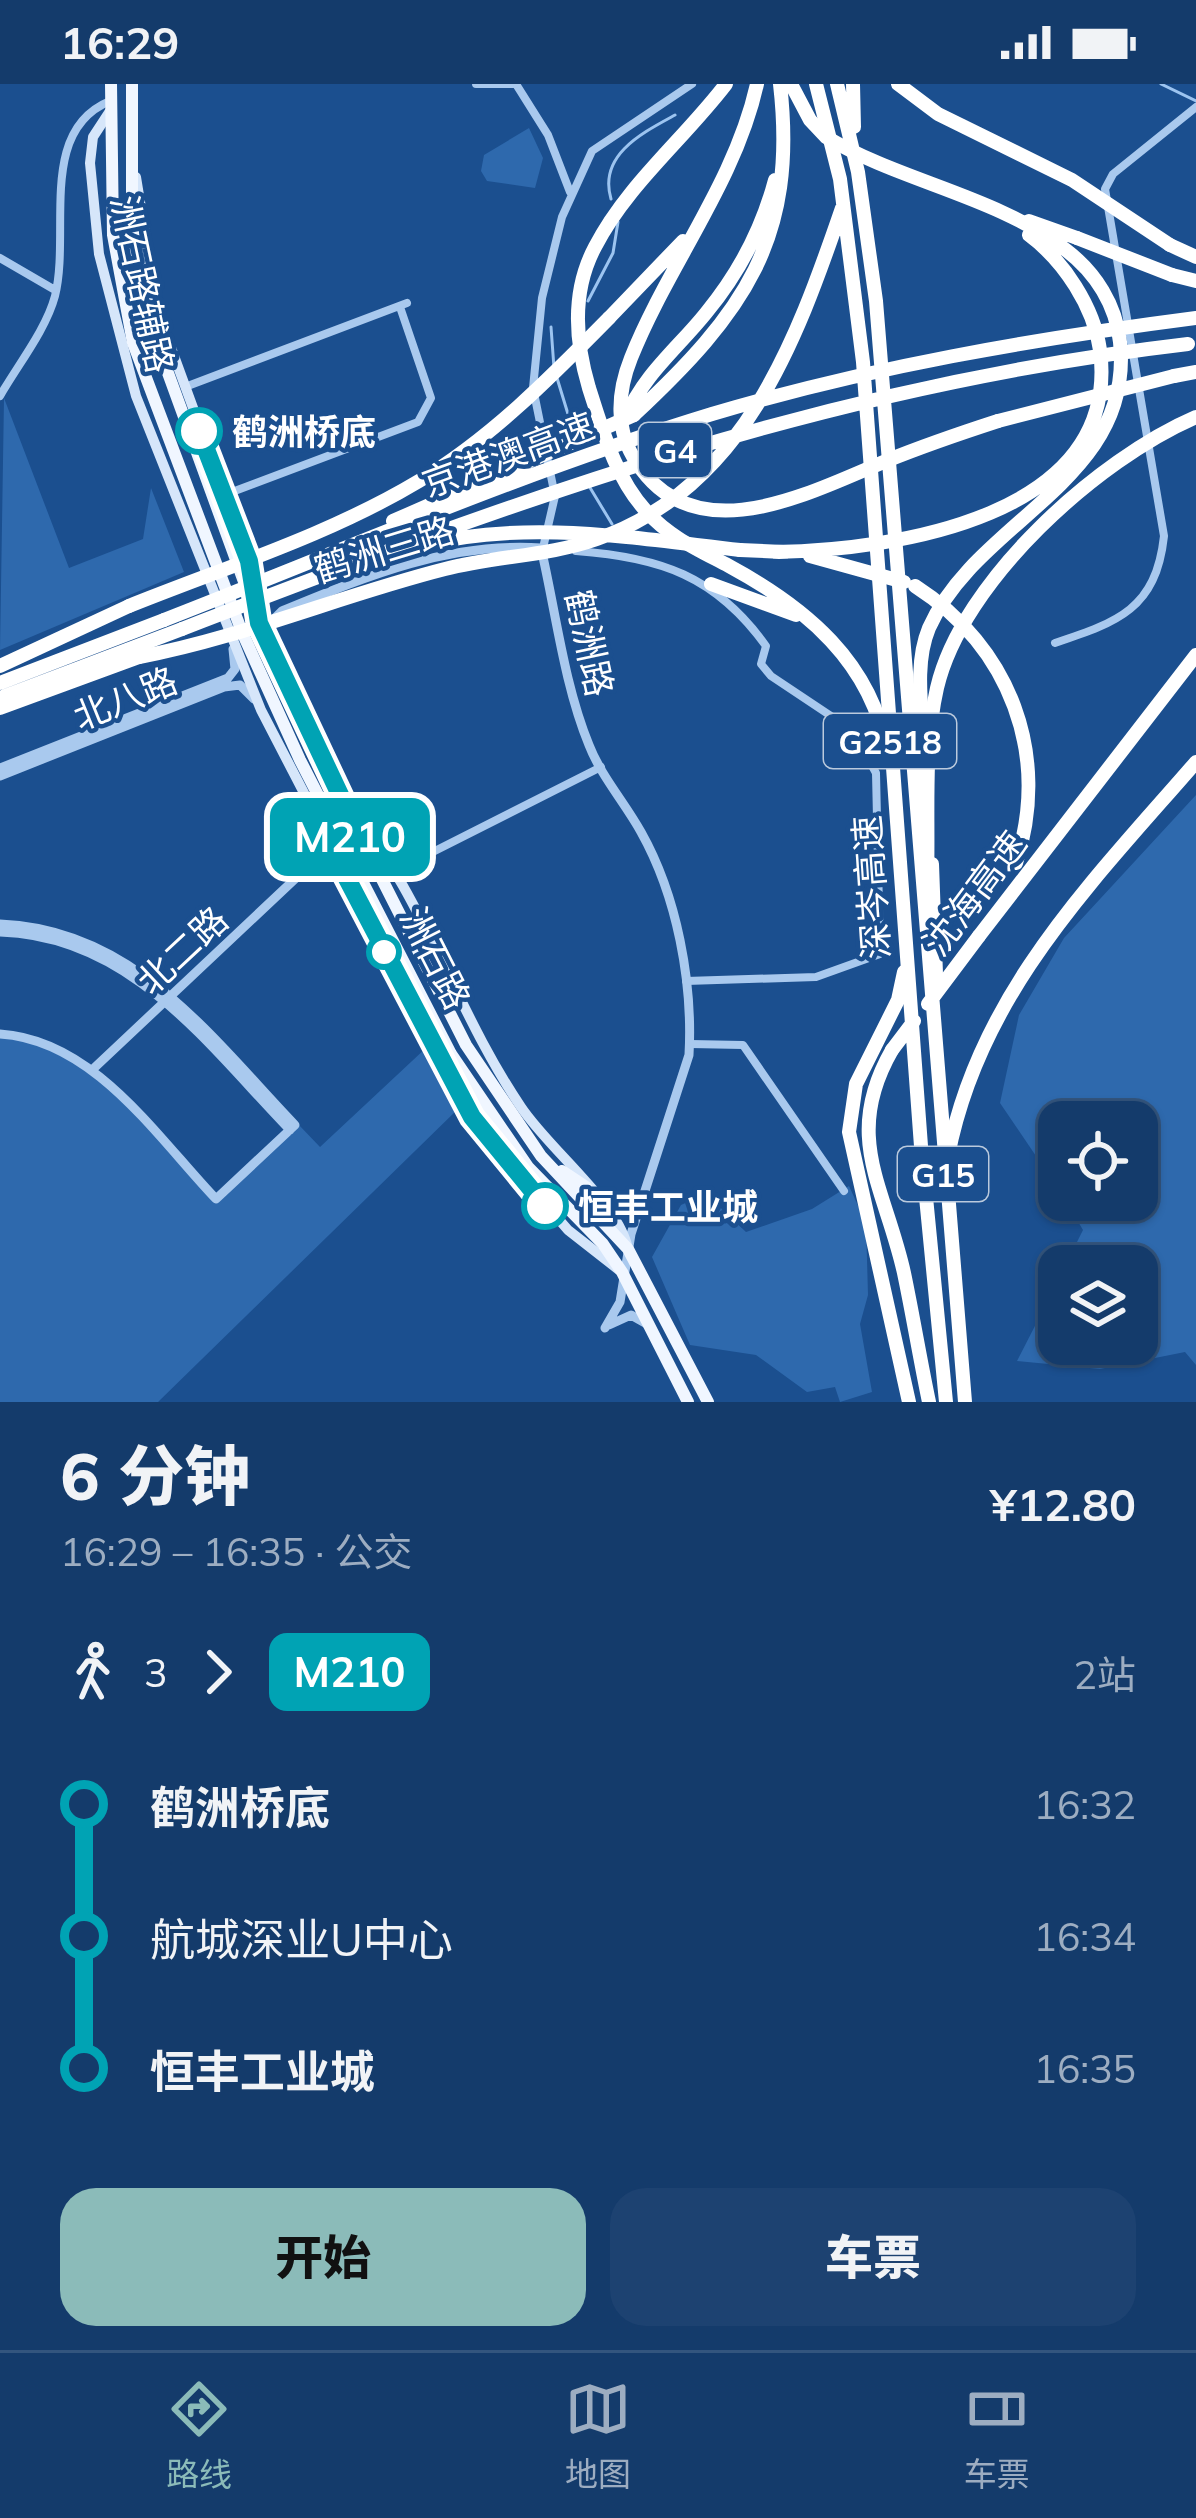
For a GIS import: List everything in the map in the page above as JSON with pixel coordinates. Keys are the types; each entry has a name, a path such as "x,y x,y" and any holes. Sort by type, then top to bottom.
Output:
{"highway":[{"path":"725,84 596,245 578,295 581,358 614,461 647,513 681,541 785,598 839,647 878,716 892,793 902,986 856,1084 849,1132 910,1402"},
{"path":"757,84 740,141 629,362 620,406 622,428 639,467 661,489 690,505 728,512 794,499 998,421 1196,372"},
{"path":"302,566 450,492 634,415 706,346 750,286 776,220 782,145 780,84"},
{"path":"791,84 810,120 826,137 1058,244 1088,270 1112,308 1121,358 1114,408 1093,449 1063,485 969,572 939,610 922,650 946,1167 969,1402"},
{"name":"深岑高速","path":"816,84 840,179 863,362 923,1169 946,1402"},
{"name":"深岑高速","path":"837,84 858,172 875,301 924,945 969,1402"},
{"path":"0,708 139,657 205,644 446,568 594,540 664,508 701,478 762,402 834,230 852,154 853,84"},
{"path":"898,84 938,114 1072,180 1196,257"},
{"path":"622,428 644,381 730,281 763,218 782,145"},
{"path":"995,213 1196,280"},
{"path":"182,629 263,605 411,548 474,535 579,532 775,551 878,544 957,524 1029,494 1054,475 1080,442 1101,383 1094,322 1054,257 995,213"},
{"path":"0,665 129,606 356,515 420,481 505,417 608,318 701,218"},
{"name":"京港澳高速","path":"0,683 516,482 715,414 997,347 1196,318"},
{"name":"京港澳高速","path":"0,698 467,520 722,436 972,377 1192,344"},
{"name":"沈海高速","path":"924,945 932,712 938,684 959,636 992,584 1067,504 1124,458 1196,417"},
{"path":"775,551 872,569 915,586 978,639 1013,697 1026,742 1029,788 1016,863 980,936"},
{"path":"711,584 778,606 839,647"},
{"name":"沈海高速","path":"929,1402 904,1272 866,1134 873,1089 892,1050 1196,655"},
{"path":"946,1167 964,1091 1019,974 1196,762"}],"main road":[{"name":"洲石路","path":"108,84 112,235 133,343 242,632 336,843 451,1054 488,1113 622,1272 688,1402"},
{"name":"洲石路","path":"132,84 136,259 268,644 466,1045 541,1156 628,1249 708,1402"},
{"name":"洲石路辅路","path":"110,106 93,137 90,163 113,321 136,396 230,638 261,710 336,843"},
{"path":"177,389 197,425 249,561 259,623"},
{"path":"363,831 508,1087 617,1220 628,1249"},
{"path":"541,1156 586,1187"}],"street":[{"path":"476,84 516,84 548,135 570,192"},
{"name":"鹤洲路","path":"649,1326 631,1316 605,1328 620,1302 628,1249 690,1044 686,981 656,864 579,719 542,548 555,496 533,388 542,298 570,192 592,152 692,84"},
{"path":"0,396 55,290 67,140 86,111 110,106"},
{"path":"1055,643 1133,609 1157,577 1164,536 1106,189 1113,174 1196,107"},
{"path":"0,258 55,290"},
{"path":"177,389 403,305 431,398 418,422 224,495"},
{"path":"542,548 645,561 711,584 766,646 761,664 771,676 836,717 865,747 876,773 880,954 816,976 686,981"},
{"name":"鹤洲三路","path":"268,644 274,619 282,611 421,558 470,549 542,548"},
{"path":"249,561 265,601 282,611"},
{"name":"北八路","path":"0,772 228,678 236,664 230,638"},
{"name":"北八路","path":"0,772 234,685 245,688 261,710"},
{"path":"411,863 601,767"},
{"name":"北二路","path":"92,1070 336,843 363,831"},
{"path":"0,928 86,939 134,965 292,1128 216,1198 92,1070 55,1046 0,1034"},
{"path":"690,1044 743,1045 844,1191"}],"shaded area":[{"path":"529,128 543,158 535,188 487,181 481,171 484,155"},
{"path":"4,398 69,568 143,539 151,488 184,572 0,650"},
{"path":"1196,795 1196,1365 1185,1352 1158,1357 1158,1245 1076,1245 1083,1230 1078,1221 1158,1221 1158,1101 1038,1101 1038,1159 1000,1103 1019,1015 1064,938"},
{"path":"0,1034 33,1040 93,1073 146,1121 216,1198 298,1124 320,1147 427,1047 459,1108 158,1402 0,1402"},
{"path":"849,1186 866,1223 868,1295 860,1324 872,1392 840,1402 835,1387 807,1392 756,1355 690,1345 652,1257 681,1205 706,1194 746,1232 812,1209"},
{"path":"1038,1320 1038,1363 1017,1361"},
{"path":"1058,1365 1120,1365 1100,1369"}],"waterway":[{"path":"1161,84 1196,101"},
{"path":"611,199 609,183 617,158 637,138 675,115"},
{"path":"588,301 613,253 618,222"},
{"path":"551,327 554,368"},
{"path":"557,378 575,437"},
{"path":"589,486 612,524"}],"bus line":[{"name":"M210","path":"199,431 249,561 259,623 358,833 330,846 454,1087 495,1149 545,1206"}],"place":[{"name":"鹤洲桥底","path":"199,431"},
{"name":"恒丰工业城","path":"545,1206"}]}
